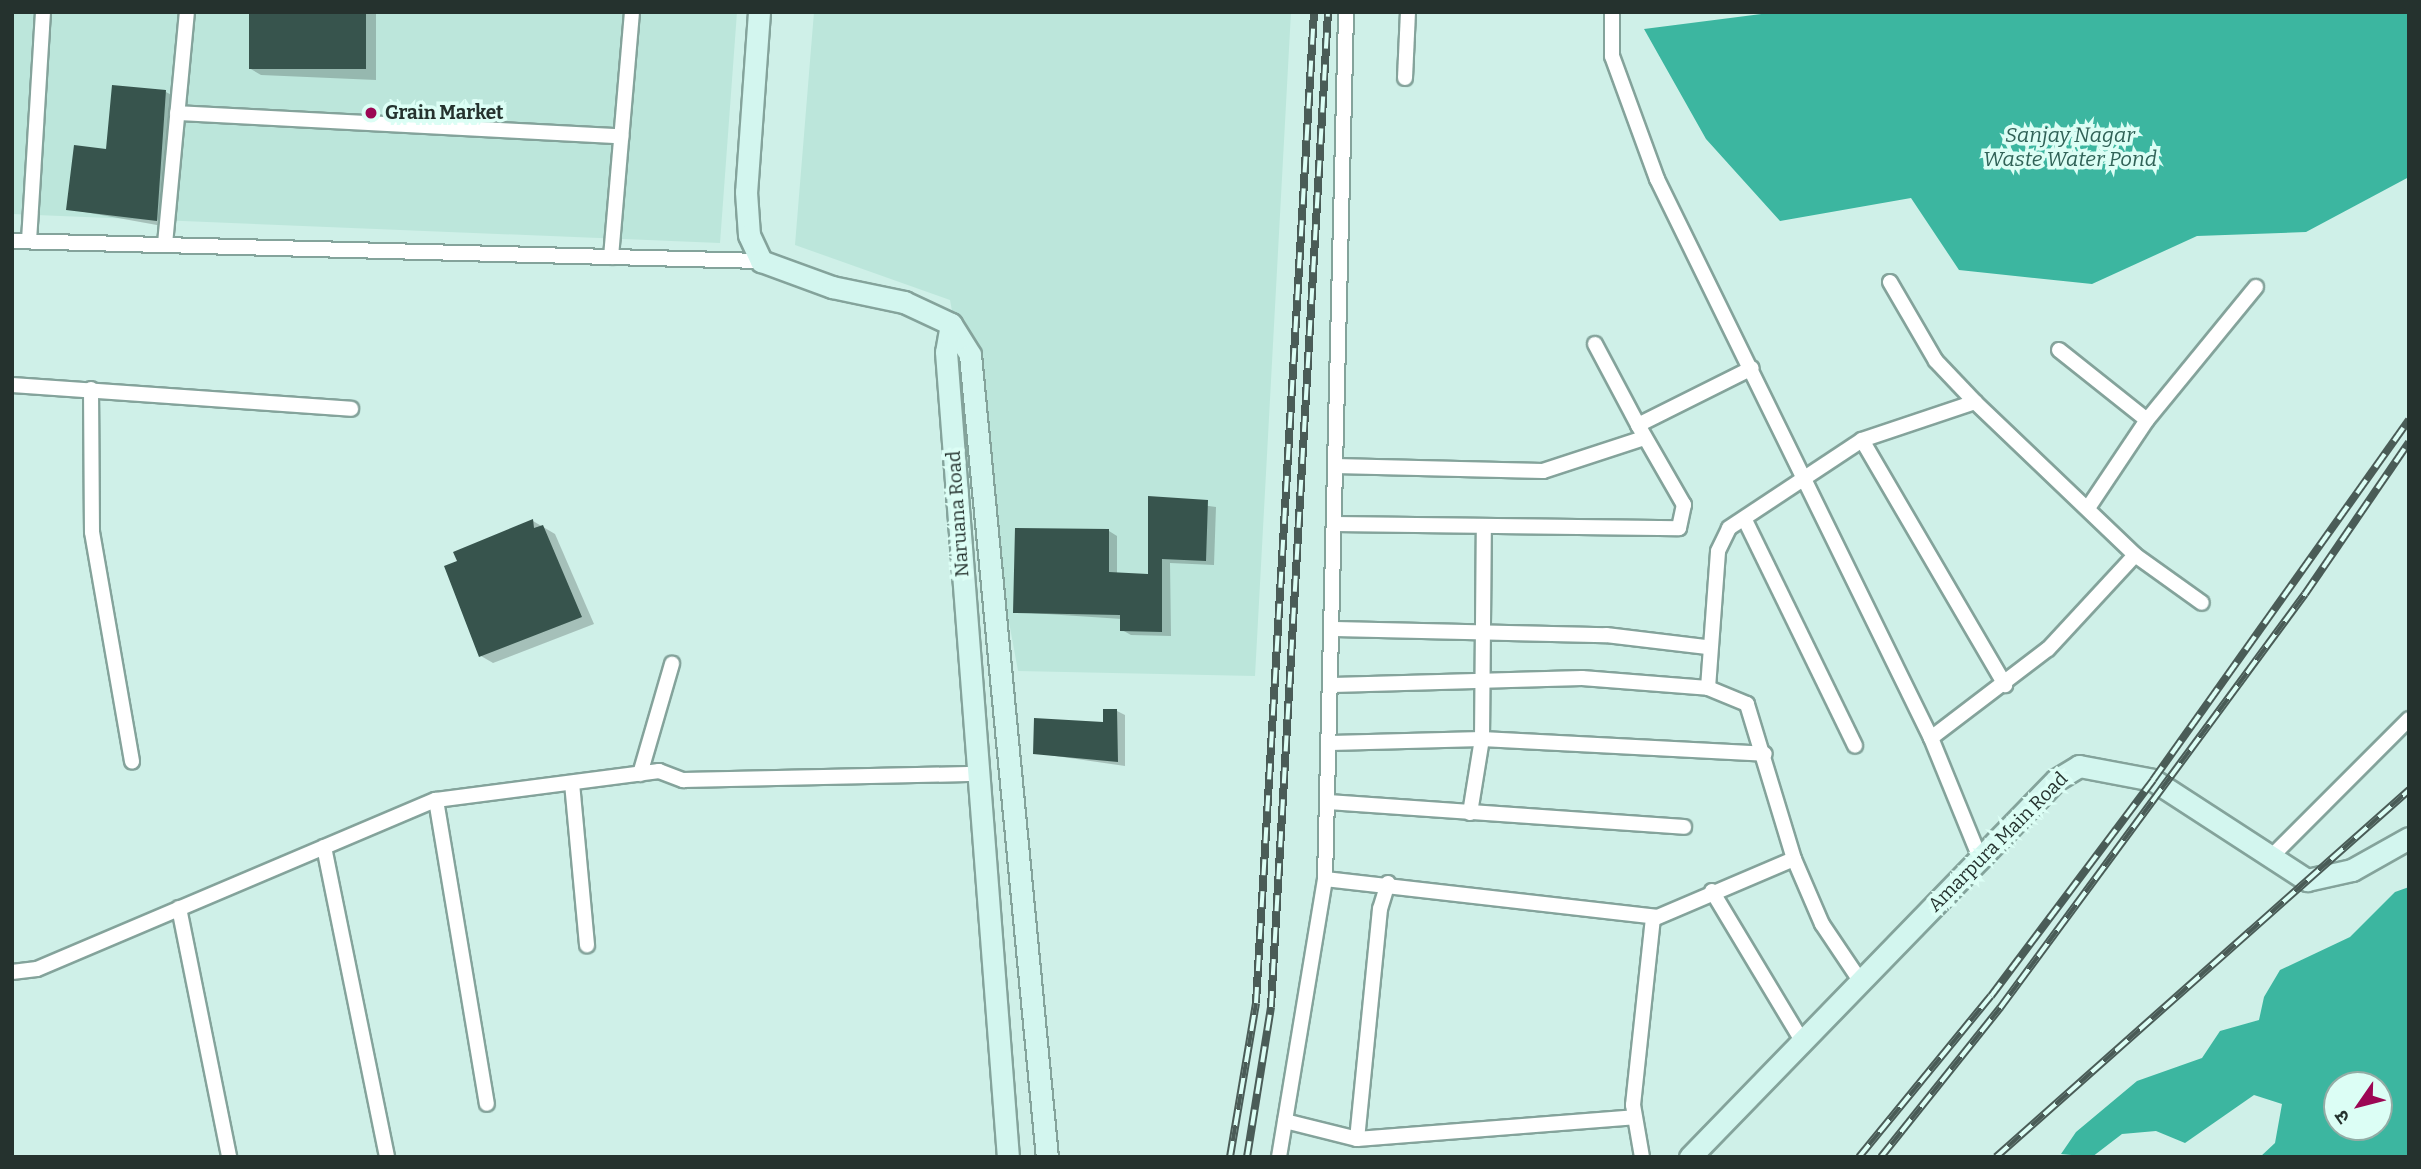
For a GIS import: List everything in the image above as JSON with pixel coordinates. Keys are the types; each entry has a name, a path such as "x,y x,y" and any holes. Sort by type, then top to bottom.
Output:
{"street":[{"path":"29,241 43,12"},
{"path":"165,244 187,12"},
{"path":"611,257 632,12"},
{"path":"759,12 746,192 749,235 761,261"},
{"path":"1279,1157 1325,879 1335,629 1335,466 1346,12"},
{"path":"1405,78 1408,12"},
{"path":"1612,12 1612,56 1634,125 1931,738 1980,858"},
{"path":"177,113 621,136"},
{"path":"12,241 761,261 832,287 904,302 951,324 971,362 1047,1157"},
{"path":"1890,282 1922,341 1975,402 2135,555 2202,603"},
{"path":"2088,508 2147,420 2256,287"},
{"name":"Naruana Road","path":"951,324 946,352 1008,1157"},
{"path":"1335,524 1484,530 1679,528 1684,505 1639,432 1595,344"},
{"path":"2059,350 2147,420"},
{"path":"1335,466 1543,471 1639,432 1752,368"},
{"path":"12,385 351,409"},
{"path":"92,389 92,532 132,762"},
{"path":"1708,688 1707,647 1718,551 1729,528 1745,520 1803,474 1862,440 1975,402"},
{"path":"1862,440 2006,685"},
{"path":"1745,520 1855,746"},
{"path":"1471,813 1482,739 1485,677 1484,530"},
{"path":"1931,738 2006,685 2135,555"},
{"path":"1335,629 1606,635 1707,647"},
{"path":"640,774 673,664"},
{"path":"1333,685 1485,677 1708,688 1747,704 1765,754 1794,859 1822,924 1861,982"},
{"path":"2272,857 2409,719"},
{"path":"1331,743 1482,739 1765,754"},
{"name":"Amarpura Main Road","path":"1690,1157 2056,780 2079,766 2153,780 2307,880 2364,865 2409,838"},
{"path":"12,972 37,969 436,800 659,771 683,780 978,774"},
{"path":"572,783 587,945"},
{"path":"436,800 487,1104"},
{"path":"1328,802 1684,827"},
{"path":"324,846 387,1157"},
{"path":"1325,879 1388,883 1656,917 1712,891 1794,859"},
{"path":"1357,1139 1380,909 1388,883"},
{"path":"1712,891 1802,1041"},
{"path":"178,908 229,1157"},
{"path":"1642,1157 1634,1117 1656,917"},
{"path":"1285,1121 1357,1139 1634,1117"}],"shaded area":[{"name":"Grain Market","path":"12,12 737,12 720,243 12,214"},
{"path":"814,12 1291,12 1255,676 1018,671 950,300 795,245"}],"water":[{"name":"Sanjay Nagar Waste Water Pond","path":"1777,12 2409,12 2409,177 2306,232 2197,236 2092,284 1959,270 1911,198 1780,221 1706,139 1644,29"},
{"path":"2409,887 2409,1157 2260,1157 2275,1143 2282,1104 2254,1095 2185,1143 2156,1131 2122,1134 2092,1157 2061,1154 2076,1132 2137,1081 2202,1058 2220,1031 2259,1020 2264,997 2280,970 2350,937 2395,892"}],"building":[{"path":"249,12 366,12 366,69 249,69"},
{"path":"112,85 166,90 157,221 66,210 74,145 106,149"},
{"path":"1148,496 1208,500 1206,561 1162,559 1162,632 1120,631 1120,615 1013,613 1015,528 1109,529 1109,572 1148,574"},
{"path":"533,519 534,528 543,525 582,617 479,657 444,566 457,561 453,552"},
{"path":"1103,709 1117,709 1118,762 1033,754 1034,718 1103,722"}],"railway":[{"path":"1230,1157 1256,1003 1314,12"},
{"path":"1247,1157 1271,1007 1328,12"},
{"path":"1859,1157 1991,996 2153,780 2409,420"},
{"path":"1881,1157 2000,1008 2305,594 2409,442"},
{"path":"1996,1157 2409,790"}],"place":[{"name":"Grain Market","path":"371,113"}]}
